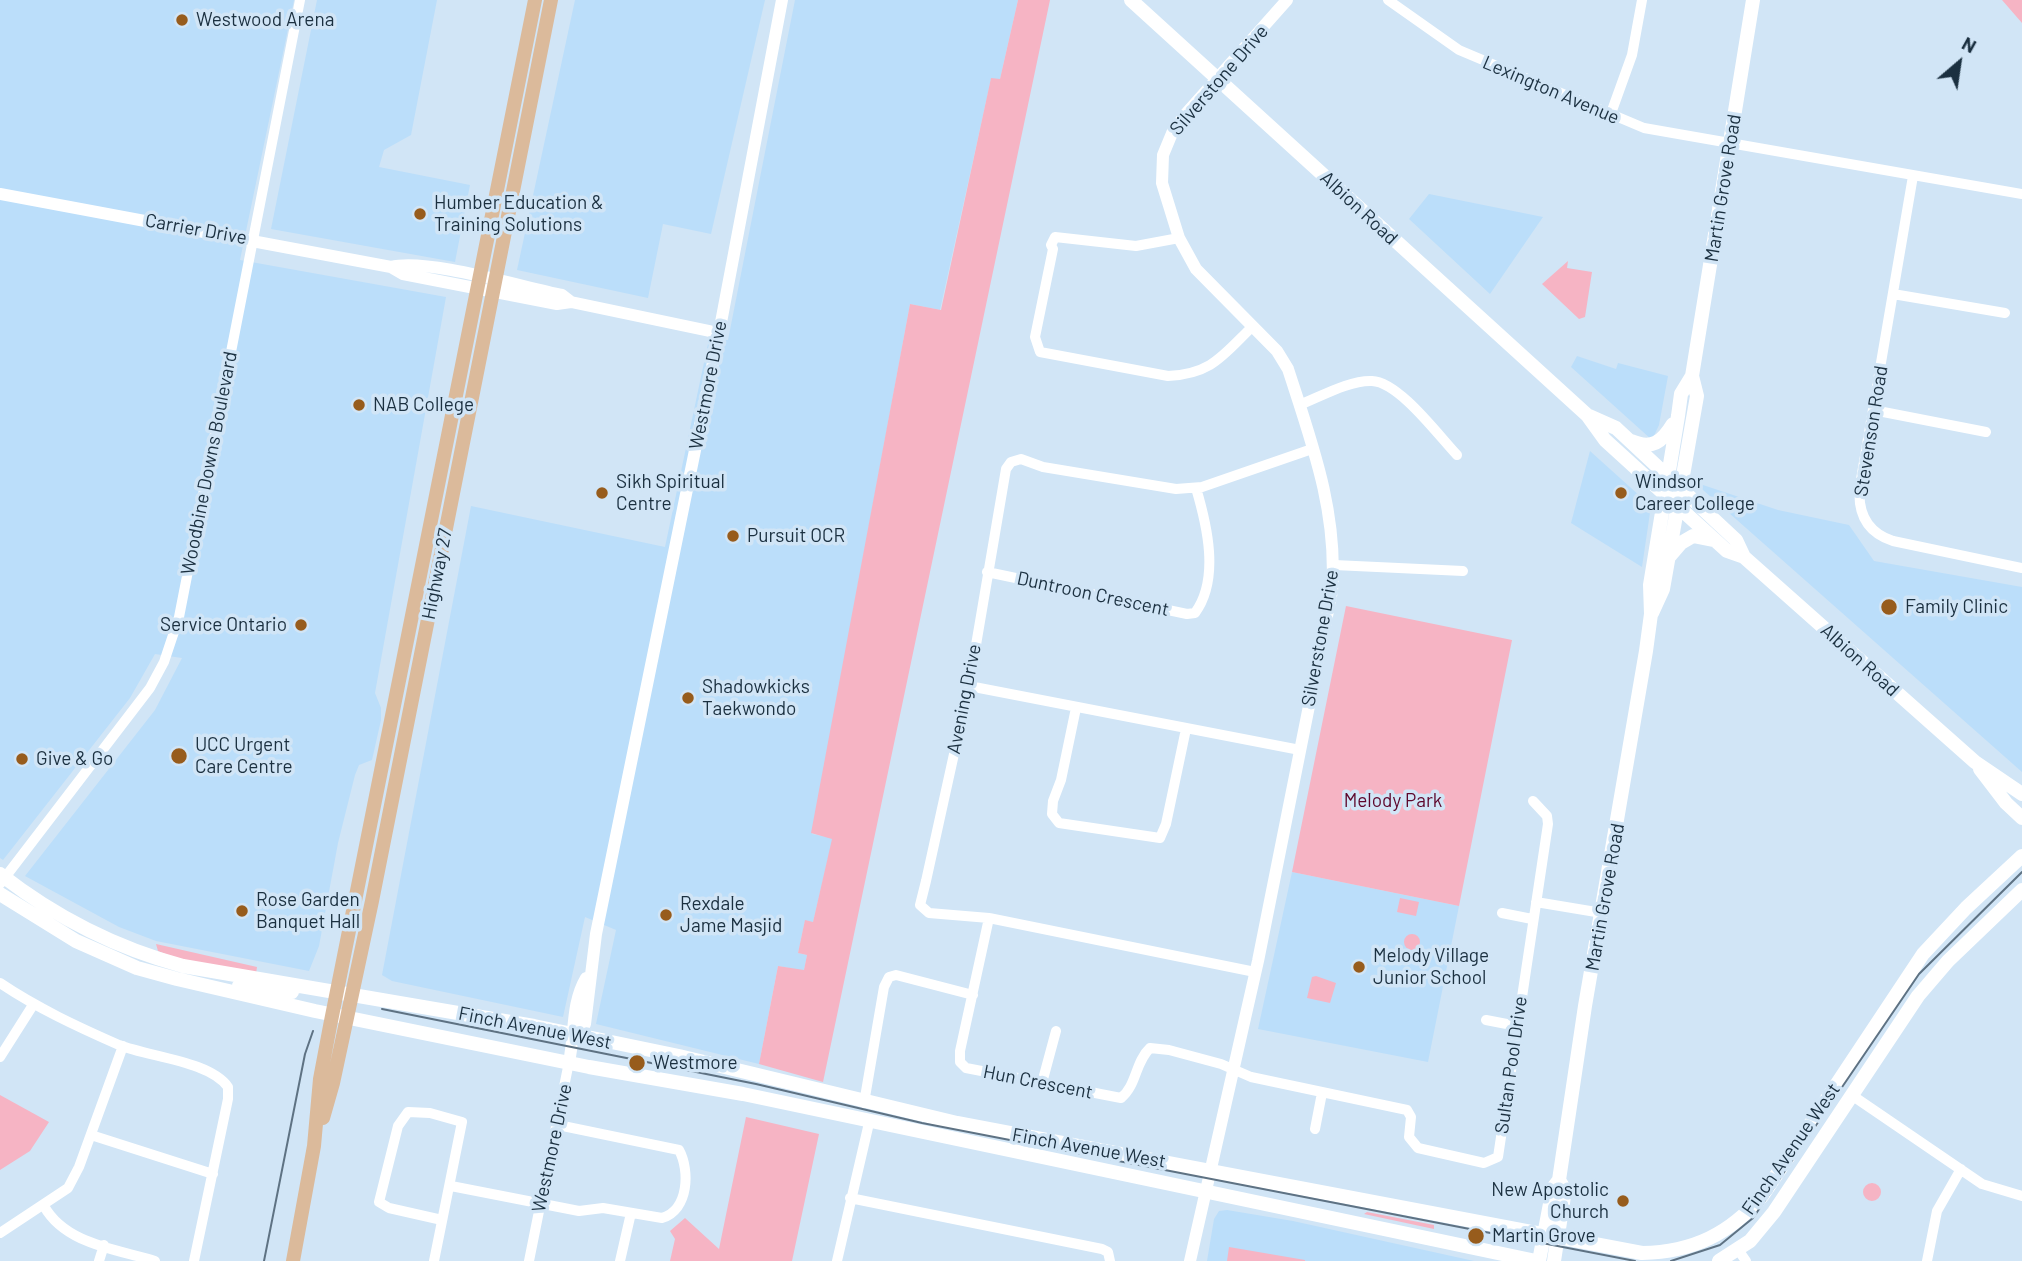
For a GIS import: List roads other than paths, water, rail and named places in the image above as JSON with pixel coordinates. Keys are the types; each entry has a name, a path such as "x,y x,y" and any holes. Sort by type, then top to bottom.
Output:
{"main road":[{"name":"Highway 27","path":"293,1261 314,1146 320,1079 332,1015 535,0"},
{"name":"Highway 27","path":"314,1146 334,1083 348,1017 551,0"},
{"name":"Albion Road","path":"1131,0 1587,415 1605,440 1727,551 1744,557 1975,762 2022,794"},
{"name":"Martin Grove Road","path":"1554,1261 1551,1236 1553,1188 1559,1180 1651,614 1650,585 1681,394 1692,376 1753,0"},
{"name":"Martin Grove Road","path":"1651,614 1663,589 1681,489 1697,396 1692,376"},
{"name":"Albion Road","path":"1587,415 1616,429 1736,540 1744,557"},
{"path":"1628,440 1644,445 1655,444 1664,438 1678,416"},
{"path":"1669,558 1681,543 1693,536 1717,542"},
{"name":"Albion Road","path":"1975,762 2006,803 2022,818"},
{"name":"Finch Avenue West","path":"2,878 140,961 575,1035 679,1056 864,1103 1025,1137 1627,1251 1660,1253 1706,1241 1740,1220 1763,1195 1923,954 1966,908 2022,856"},
{"name":"Finch Avenue West","path":"1719,1261 1743,1256 1918,996 1948,961 2022,890"},
{"name":"Finch Avenue West","path":"0,894 60,933 193,983 332,1015 743,1094 869,1123 1538,1261"},
{"name":"Finch Avenue West","path":"193,983 337,993"},
{"name":"Martin Grove Road","path":"1538,1261 1551,1236"}],"street":[{"name":"Woodbine Downs Boulevard","path":"2,878 136,709 164,662 179,617 300,0"},
{"name":"Westmore Drive","path":"529,1261 575,1035 573,1022 584,982 589,975 719,333 782,0"},
{"name":"Silverstone Drive","path":"1191,1261 1255,972 1332,591 1334,565 1332,524 1299,405 1283,359 1196,269 1179,238 1162,183 1163,155 1175,126 1287,0"},
{"name":"Lexington Avenue","path":"1388,0 1402,4 1459,51 1644,128 2022,194"},
{"path":"1610,116 1632,55 1642,0"},
{"name":"Stevenson Road","path":"1913,176 1859,496 1861,514 1870,527 1893,541 2022,568"},
{"name":"Carrier Drive","path":"0,194 391,267 407,263 494,286 562,295 571,302 719,333"},
{"path":"1179,238 1126,246 1055,237 1051,245 1053,249 1035,337 1040,352 1168,376 1185,375 1221,359 1252,327"},
{"path":"1893,294 2005,313"},
{"path":"1299,405 1363,381 1378,382 1394,390 1457,455"},
{"path":"1873,410 1986,432"},
{"name":"Avening Drive","path":"1255,972 989,918 929,913 920,905 969,686 1006,469 1011,461 1021,459 1042,467 1175,489 1196,488 1312,449"},
{"name":"Duntroon Crescent","path":"988,572 1187,614 1195,613 1201,605 1209,554 1207,530 1196,488"},
{"path":"1334,565 1463,570"},
{"path":"969,686 1300,750"},
{"path":"1076,708 1061,780 1053,801 1052,814 1059,823 1160,838 1166,824 1186,729"},
{"name":"Sultan Pool Drive","path":"1232,1068 1251,1077 1407,1110 1411,1116 1409,1137 1418,1148 1484,1163 1493,1161 1497,1157 1548,824 1547,816 1533,801"},
{"path":"1536,902 1602,913"},
{"path":"1502,913 1532,919"},
{"name":"Hun Crescent","path":"989,918 960,1062 966,1068 1121,1098 1129,1091 1144,1054 1150,1048 1169,1050 1232,1068"},
{"path":"864,1103 889,977 896,975 973,995"},
{"path":"0,983 33,1005 123,1046 222,1079 228,1087 214,1174 194,1261"},
{"path":"0,1057 33,1005"},
{"path":"1486,1020 1517,1026"},
{"path":"1042,1083 1056,1031"},
{"path":"0,1233 68,1188 123,1046"},
{"path":"1315,1129 1322,1093"},
{"path":"1853,1096 1993,1189 2022,1196"},
{"path":"434,1261 462,1122 430,1113 408,1112 398,1126 379,1202 388,1209 442,1220"},
{"path":"837,1261 869,1123"},
{"path":"451,1186 579,1211 603,1208 662,1219 677,1207 684,1193 687,1167 679,1150 558,1125"},
{"path":"90,1135 214,1174"},
{"path":"1927,1261 1937,1211 1961,1169"},
{"path":"850,1198 1101,1249 1108,1252 1110,1261"},
{"path":"44,1206 64,1230 155,1261"},
{"path":"620,1261 631,1213"},
{"path":"99,1261 104,1245"}],"tram line":[{"path":"1671,1261 1720,1245 1753,1218 1919,974 2022,872"},
{"path":"382,1009 756,1084 922,1123 1635,1261"},
{"path":"264,1261 305,1054 313,1031"}],"place":[{"name":"Westwood Arena","path":"182,20"},
{"name":"Humber Education & Training Solutions","path":"420,214"},
{"name":"NAB College","path":"359,405"},
{"name":"Sikh Spiritual Centre","path":"602,493"},
{"name":"Windsor Career College","path":"1621,493"},
{"name":"Pursuit OCR","path":"733,536"},
{"name":"Family Clinic","path":"1889,607"},
{"name":"Service Ontario","path":"301,625"},
{"name":"Shadowkicks Taekwondo","path":"688,698"},
{"name":"UCC Urgent Care Centre","path":"179,756"},
{"name":"Give & Go","path":"22,759"},
{"name":"Rose Garden Banquet Hall","path":"242,911"},
{"name":"Rexdale Jame Masjid","path":"666,915"},
{"name":"Melody Village Junior School","path":"1359,967"},
{"name":"Westmore","path":"637,1063"},
{"name":"New Apostolic Church","path":"1623,1201"},
{"name":"Martin Grove","path":"1476,1236"}],"park label":[{"name":"Melody Park","path":"1393,801"}]}
